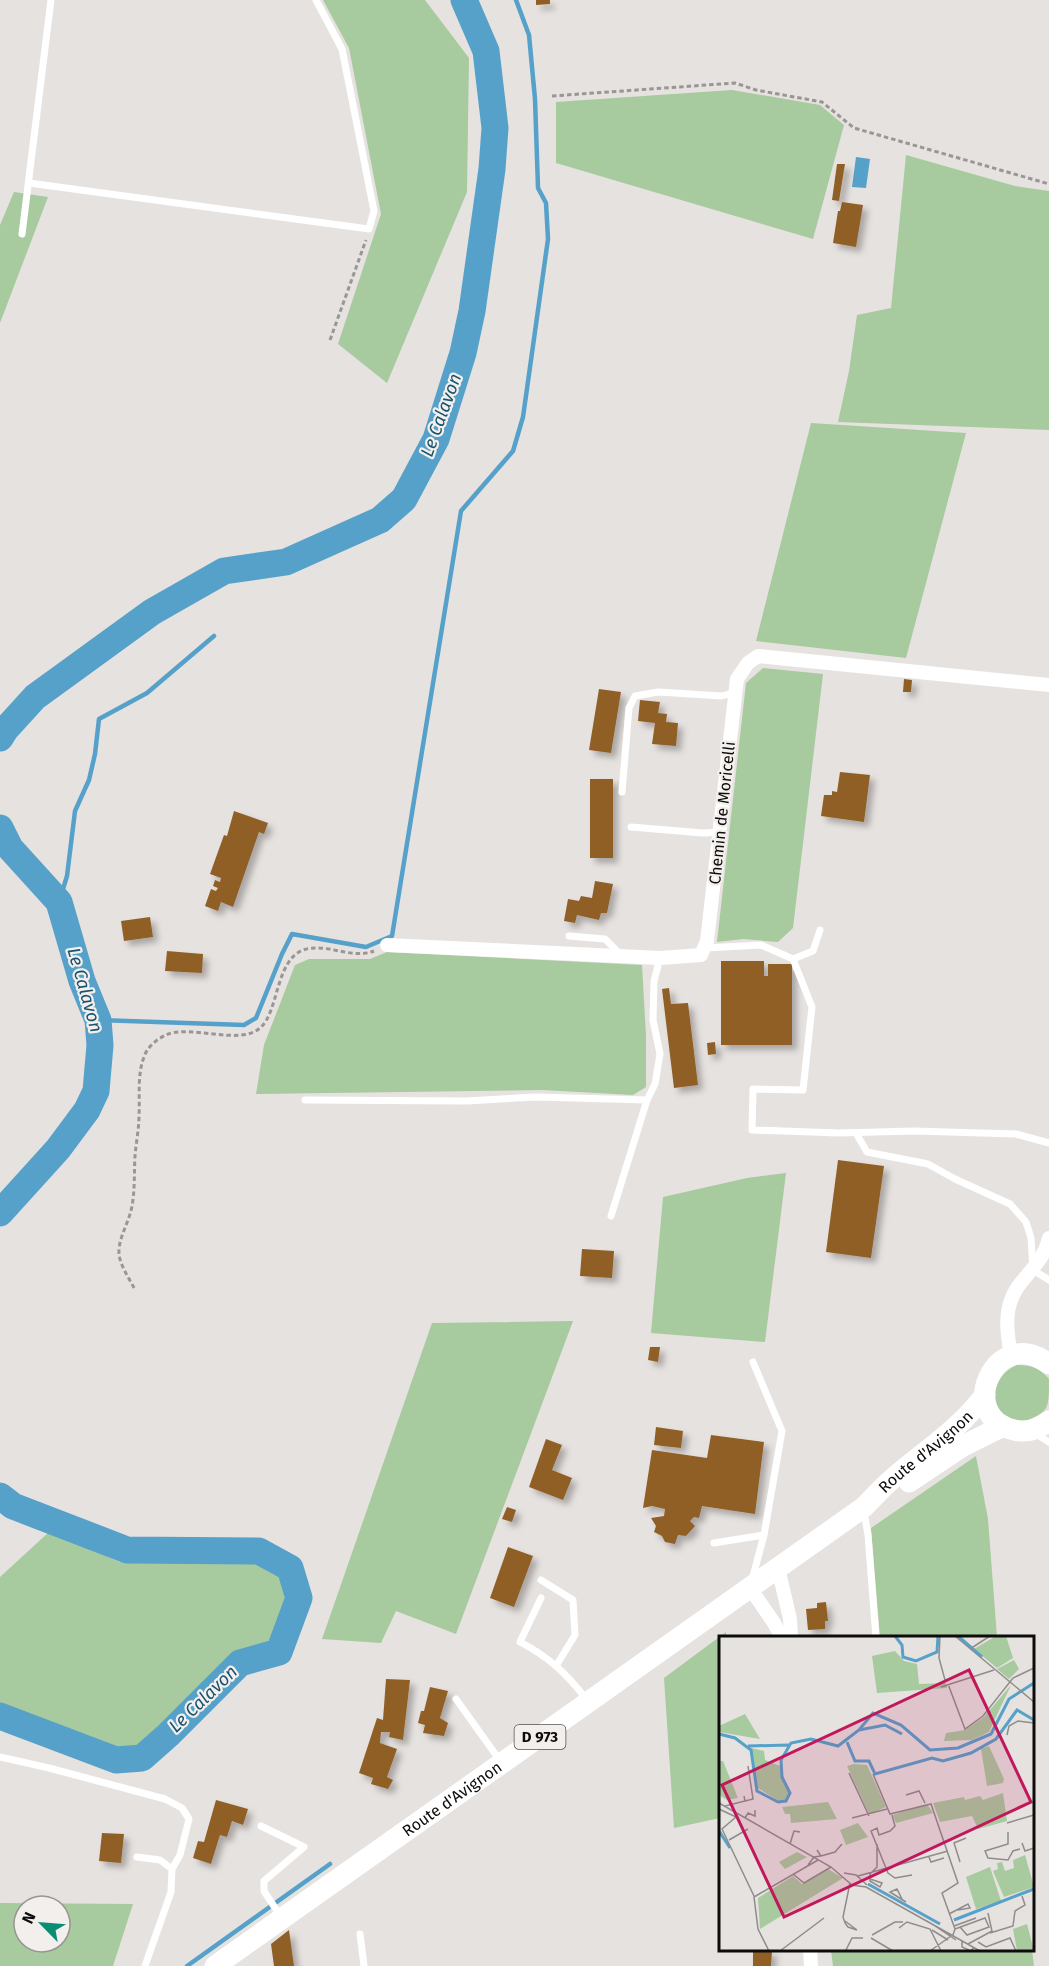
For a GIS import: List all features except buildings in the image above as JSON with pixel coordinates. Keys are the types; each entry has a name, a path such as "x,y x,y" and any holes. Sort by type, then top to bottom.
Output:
{"main road":[{"path":"1040,1426 1016,1431 1003,1426 992,1416 985,1395 987,1378 991,1371 1011,1356 1027,1354 1044,1358"},
{"name":"Route d'Avignon","path":"864,1507 891,1480 947,1436 985,1395"},
{"name":"Route d'Avignon","path":"215,1966 864,1507 892,1493 963,1446 1003,1426"}],"street":[{"name":"Chemin de Moricelli","path":"705,948 737,679 748,663 758,656 1049,685"},
{"path":"387,945 660,958 701,955 705,948"},
{"path":"1011,1356 1006,1324 1012,1299 1017,1288 1041,1259 1049,1238"},
{"path":"778,1568 790,1618 791,1636"},
{"path":"750,1588 781,1636"},
{"path":"810,1951 811,1966"}],"lane":[{"path":"22,234 51,0"},
{"path":"29,183 369,230 374,211 342,49 316,0"},
{"path":"621,792 629,708 635,696 658,692 722,696 736,692"},
{"path":"631,827 703,833 720,832"},
{"path":"793,959 813,951 820,930"},
{"path":"569,936 605,939 622,957"},
{"path":"705,948 761,945 793,959 812,1007 803,1090 753,1089 753,1130 1016,1134 1049,1143"},
{"path":"611,1216 647,1100 655,1084 660,1054 654,1020 654,981 660,958"},
{"path":"305,1100 468,1101 535,1096 647,1100"},
{"path":"855,1133 867,1152 928,1164 1010,1204 1026,1222 1031,1238 1033,1270 1049,1280"},
{"path":"750,1588 764,1535 782,1431 753,1362"},
{"path":"1040,1426 1049,1442"},
{"path":"864,1507 876,1636"},
{"path":"714,1543 764,1535"},
{"path":"541,1580 573,1600 575,1635 556,1666"},
{"path":"541,1598 520,1642 536,1650 568,1675 589,1702"},
{"path":"456,1699 502,1764"},
{"path":"0,1757 165,1799 182,1808 189,1819 180,1855 172,1869 171,1892 145,1966"},
{"path":"261,1826 304,1847 264,1881 264,1891 283,1919"},
{"path":"137,1857 160,1860 172,1869"},
{"path":"360,1934 364,1966"}],"path":[{"path":"552,96 735,83 756,90 822,102 854,128 1049,184"},
{"path":"330,340 369,230"},
{"path":"134,1288 119,1257 120,1242 133,1204 140,1070 145,1054 155,1042 169,1034 200,1033 243,1036 261,1028 286,966 301,951 315,947 358,954 371,953 387,945"}],"green space":[{"path":"323,0 425,0 469,58 467,192 387,383 338,344 381,214 349,48"},
{"path":"732,90 820,105 844,125 813,239 556,163 556,102"},
{"path":"906,155 1015,186 1049,191 1049,430 838,422 849,371 857,315 891,308"},
{"path":"14,192 48,197 0,323 0,225"},
{"path":"811,423 966,433 906,658 756,641"},
{"path":"763,668 823,674 793,928 778,942 743,939 717,942 746,683"},
{"path":"387,952 642,965 646,1087 633,1095 542,1090 256,1094 264,1045 295,965 309,959 370,959"},
{"path":"786,1173 765,1342 651,1333 663,1197 747,1178"},
{"path":"573,1321 456,1634 396,1611 381,1643 322,1639 432,1323"},
{"path":"1017,1365 1035,1368 1049,1379 1049,1398 1046,1409 1021,1423 1004,1415 996,1402 995,1394 999,1380"},
{"path":"976,1456 988,1519 997,1636 880,1636 871,1528"},
{"path":"49,1532 120,1562 257,1559 282,1573 289,1599 273,1645 234,1655 138,1747 117,1752 0,1705 0,1577"},
{"path":"719,1637 719,1818 674,1828 664,1678"},
{"path":"0,1903 12,1903 12,1954 72,1954 72,1904 133,1904 113,1966 0,1966"},
{"path":"831,1951 1032,1951 1034,1966 833,1966"}],"water":[{"path":"856,157 870,159 866,188 852,187"}],"waterway":[{"name":"Le Calavon","path":"0,738 35,697 152,612 224,571 286,562 380,520 404,499 436,439 463,353 472,311 492,169 495,128 486,51 464,0"},
{"path":"98,1020 244,1025 256,1018 292,934 366,947 392,936 461,511 513,451 523,417 548,239 546,203 538,188 535,99 529,35 516,0"},
{"path":"59,902 67,876 75,811 89,780 99,719 147,693 214,636"},
{"name":"Le Calavon","path":"0,828 10,848 59,902 82,981 98,1020 100,1045 96,1091 87,1110 58,1149 0,1213"},
{"name":"Le Calavon","path":"0,1496 13,1506 127,1550 259,1551 290,1568 299,1598 279,1652 240,1663 142,1758 116,1760 0,1716"},
{"path":"187,1966 330,1864"}]}
